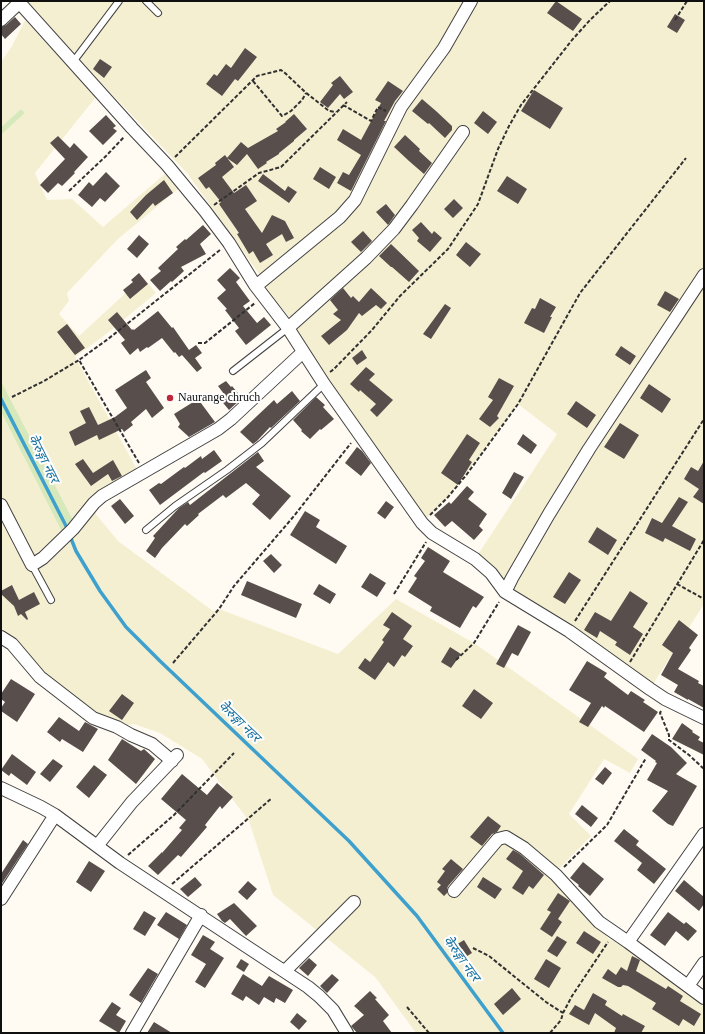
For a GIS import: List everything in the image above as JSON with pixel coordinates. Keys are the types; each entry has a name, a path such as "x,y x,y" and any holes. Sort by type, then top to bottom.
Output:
{"street":[{"path":"260,291 340,217 355,200 401,107 444,48 471,1"},
{"path":"1,20 19,2 132,128 168,165 205,211 228,243 260,291 288,328 322,381 422,523 432,533 475,559 490,573 505,592 569,631 665,699 704,718"},
{"path":"288,328 366,258 394,229 463,132"},
{"path":"505,592 549,514 589,449 704,275"},
{"path":"1,505 32,565 43,558 73,529 94,503 102,496 231,420 304,352"},
{"path":"1,637 12,644 40,677 93,718 117,727 152,744 174,758 132,802 97,846"},
{"path":"1,788 55,814 120,863 308,987 332,1010 347,1033"},
{"path":"1,900 55,814"},
{"path":"628,942 704,834"},
{"path":"454,891 498,839 506,837 524,848 556,875 599,922 704,998"},
{"path":"285,971 354,902"},
{"path":"132,1033 201,915"},
{"path":"688,986 704,963"}],"lane":[{"path":"73,62 119,1"},
{"path":"146,1 158,12"},
{"path":"233,371 288,328"},
{"path":"146,530 175,506 227,470 262,443 322,381"},
{"path":"32,565 51,600"}],"path":[{"path":"322,381 372,330 400,296 448,249 478,204 498,149 521,105 572,40 610,1"},
{"path":"675,20 687,1"},
{"path":"168,165 257,76 281,70 329,111 336,112"},
{"path":"253,81 282,116 292,111 302,100 306,93 305,92"},
{"path":"205,211 259,173 281,167 347,102"},
{"path":"343,105 371,121 378,107 396,118"},
{"path":"70,191 132,128"},
{"path":"422,523 448,497 467,474 518,404 580,293 686,158"},
{"path":"12,397 44,381 79,360 108,339 228,243"},
{"path":"198,343 205,343 260,291"},
{"path":"79,360 144,472"},
{"path":"569,631 704,419"},
{"path":"173,663 219,609 234,586 294,516 359,433"},
{"path":"394,594 432,533"},
{"path":"624,671 704,540"},
{"path":"677,584 704,599"},
{"path":"456,660 474,643 505,592"},
{"path":"665,699 660,713 669,735 669,740 689,755 704,769"},
{"path":"120,863 174,815 234,753"},
{"path":"556,875 607,825 646,758"},
{"path":"163,892 272,798"},
{"path":"550,1033 561,1020 572,996 614,933"},
{"path":"473,948 489,956 546,1002 563,1013"},
{"path":"407,1007 429,1033"}],"shaded area":[{"path":"23,1 704,1 704,604 650,689 514,592 475,559 557,434 518,404 448,497 422,523 303,352 292,320 266,289 267,282 262,278 187,173"},
{"path":"25,20 96,97 35,173 47,200 72,199 103,227 167,172 179,188 117,240 67,293 69,301 59,314 79,336 143,277 156,293 105,335 75,357 139,473 74,522 1,381 1,135 25,113 21,109 1,127 1,62 12,46"},
{"path":"1,412 63,534 31,570 48,603 54,599 37,567 62,548 95,513 118,541 213,611 219,609 338,654 396,599 474,643 638,759 630,773 604,759 569,814 591,836 552,876 608,938 624,947 704,1004 704,1033 416,1033 375,977 273,895 249,821 202,759 160,733 134,724 117,727 49,683 1,631"}],"green space":[{"path":"21,109 25,113 1,135 1,127"},
{"path":"1,381 74,522 63,534 1,412"}],"building":[{"path":"556,1 582,19 573,31 547,13"},
{"path":"675,14 685,20 677,33 667,27"},
{"path":"15,17 21,24 5,39 1,34 1,27 6,25"},
{"path":"245,48 257,57 238,81 235,79 222,96 206,84 214,74 217,76 226,64 231,68"},
{"path":"100,59 112,67 104,78 93,69"},
{"path":"340,76 353,92 344,99 340,94 328,108 320,102 333,85 331,83"},
{"path":"388,81 403,91 395,101 384,121 386,121 351,191 337,183 343,172 349,175 361,155 337,140 343,129 361,140 381,103 375,100"},
{"path":"534,90 563,108 550,129 521,111"},
{"path":"422,99 452,126 452,130 445,138 429,123 428,124 412,111"},
{"path":"483,111 497,122 488,134 474,123"},
{"path":"294,114 307,129 279,154 258,169 247,154 237,165 227,158 241,142 248,148 278,131 276,129"},
{"path":"106,115 116,126 113,128 117,131 103,145 89,131"},
{"path":"405,135 432,163 424,174 394,147"},
{"path":"58,136 70,148 74,143 88,157 62,186 58,183 48,193 40,185 65,159 50,143"},
{"path":"225,155 234,167 222,177 234,193 246,185 257,201 245,209 262,233 272,215 285,221 294,238 286,242 282,234 266,244 273,255 260,263 253,251 249,254 237,234 239,233 219,204 221,202 209,187 206,189 198,178 216,165 215,163"},
{"path":"320,167 336,177 329,189 313,179"},
{"path":"106,172 120,186 105,202 100,198 92,207 78,195 89,182 93,186"},
{"path":"263,174 285,191 288,186 297,192 289,203 258,181"},
{"path":"507,176 527,189 518,204 497,191"},
{"path":"164,180 173,193 155,206 153,203 137,220 130,212 146,195"},
{"path":"454,199 463,208 453,218 444,209"},
{"path":"386,204 395,215 388,225 376,212"},
{"path":"421,222 432,234 434,231 442,238 430,252 417,241 419,238 412,230"},
{"path":"203,225 211,234 200,244 206,254 181,267 184,271 160,291 150,280 161,271 158,268 178,249 176,247"},
{"path":"363,231 372,241 361,252 351,242"},
{"path":"139,235 149,244 137,258 127,249"},
{"path":"466,242 481,254 470,267 456,255"},
{"path":"391,244 419,271 409,282 379,256"},
{"path":"230,268 240,278 236,282 250,301 243,306 257,323 264,317 271,325 246,345 235,331 239,328 225,310 227,309 217,298 226,290 217,280"},
{"path":"139,273 148,284 130,299 123,290 133,282 131,280"},
{"path":"343,288 351,298 353,296 359,302 371,288 387,303 381,309 376,305 362,316 359,313 347,330 329,345 321,336 341,320 333,314 338,310 330,300"},
{"path":"665,291 679,299 670,312 657,305"},
{"path":"540,298 556,307 550,317 552,317 544,333 524,323 532,308 535,309"},
{"path":"445,304 451,308 431,339 423,334"},
{"path":"158,311 172,328 173,327 189,350 196,345 202,353 195,358 202,368 197,372 182,355 179,357 175,352 174,353 162,338 140,352 138,348 130,355 121,343 125,340 108,320 117,312 132,330 134,330"},
{"path":"67,324 85,348 75,355 57,332"},
{"path":"621,346 636,356 630,365 615,355"},
{"path":"362,350 367,358 357,365 352,358"},
{"path":"366,367 375,374 369,380 393,400 377,417 370,410 376,404 360,390 359,392 350,384"},
{"path":"146,370 151,378 146,382 164,408 152,418 146,409 131,422 133,425 124,432 122,429 99,440 97,435 75,446 69,432 86,423 80,411 89,407 98,425 115,417 127,408 115,390"},
{"path":"499,378 514,386 497,416 499,418 490,427 479,419 493,400 488,397"},
{"path":"226,381 242,398 229,410 219,398 224,394 218,386"},
{"path":"649,384 671,399 662,413 640,398"},
{"path":"292,391 300,401 271,428 270,427 257,441 253,444 240,432 274,400 277,404"},
{"path":"316,397 325,405 323,407 334,419 321,430 320,429 310,439 301,431 302,430 293,420"},
{"path":"198,399 215,422 189,437 178,427 180,424 174,414"},
{"path":"576,401 596,415 587,428 567,414"},
{"path":"620,423 639,435 624,459 604,447"},
{"path":"467,434 480,443 469,460 472,462 458,485 441,473"},
{"path":"523,434 537,445 531,454 517,444"},
{"path":"357,447 371,463 361,476 345,463"},
{"path":"214,450 222,461 205,473 204,472 160,505 149,490 159,483 161,484 201,456 202,459"},
{"path":"258,452 264,461 256,467 291,496 270,520 252,504 260,495 246,483 226,498 223,495 198,514 199,515 187,526 185,524 162,548 155,558 146,551 155,538 153,536 179,508 188,502 190,505"},
{"path":"83,459 93,473 113,460 122,476 112,481 108,474 91,486 75,464"},
{"path":"704,461 704,504 693,497 699,489 684,479 691,467 698,471"},
{"path":"514,472 524,477 511,499 502,493"},
{"path":"467,486 474,492 468,499 487,514 479,526 483,530 474,540 452,521 445,527 434,515 449,502 451,504"},
{"path":"679,497 688,502 672,526 696,539 690,551 665,538 663,542 645,533 652,518 662,523"},
{"path":"120,499 134,516 125,524 111,506"},
{"path":"386,501 394,507 385,519 377,513"},
{"path":"305,511 320,520 316,527 347,546 336,564 290,535"},
{"path":"597,527 617,540 608,555 588,542"},
{"path":"428,547 450,561 443,572 484,597 476,608 473,606 460,628 430,611 432,607 408,592 417,578 414,576 425,561 421,558"},
{"path":"271,554 282,565 274,573 263,561"},
{"path":"569,572 581,580 565,604 553,597"},
{"path":"370,573 386,583 377,597 361,587"},
{"path":"247,581 302,604 296,618 241,595"},
{"path":"319,584 336,594 330,604 313,594"},
{"path":"12,585 19,600 34,592 40,604 25,612 28,619 27,620 21,614 18,616 14,606 1,594 1,591"},
{"path":"630,591 648,603 633,627 643,634 630,655 615,645 617,642 600,631 597,638 584,630 595,612 611,621"},
{"path":"392,612 412,626 403,639 413,646 405,657 402,655 394,667 388,662 375,680 358,668 365,658 370,662 384,642 382,640 390,629 383,625"},
{"path":"679,620 698,635 689,648 691,650 678,669 699,681 698,683 704,686 704,708 674,692 678,685 661,675 673,653 662,645"},
{"path":"518,625 531,632 518,656 512,653 504,668 496,664"},
{"path":"450,647 461,654 451,668 441,662"},
{"path":"587,661 607,673 604,677 628,695 631,691 645,700 643,702 658,712 644,732 605,706 604,708 602,706 588,727 579,722 591,703 569,690"},
{"path":"11,679 35,694 17,722 1,711 1,708 5,702 1,699 1,694"},
{"path":"474,689 493,703 481,719 462,706"},
{"path":"122,694 134,703 122,720 109,711"},
{"path":"59,717 79,731 85,722 98,729 83,752 62,739 60,742 47,732"},
{"path":"682,723 700,737 698,740 704,743 704,755 672,739"},
{"path":"652,734 671,747 687,763 676,774 697,786 673,826 668,824 652,811 668,791 647,780 657,763 641,750"},
{"path":"122,739 141,751 144,749 155,759 136,784 108,760"},
{"path":"12,754 36,772 27,785 11,773 9,776 1,770"},
{"path":"53,759 63,766 50,782 40,774"},
{"path":"94,765 107,775 89,798 76,787"},
{"path":"605,767 612,773 603,785 595,779"},
{"path":"182,774 207,795 217,783 233,797 222,809 220,806 205,825 207,827 181,857 178,855 158,875 148,866 162,853 182,830 179,828 186,820 161,799"},
{"path":"582,805 598,818 591,827 575,814"},
{"path":"488,816 501,826 497,832 492,834 482,846 470,837"},
{"path":"624,829 639,841 636,845 666,869 654,884 637,870 642,863 614,841"},
{"path":"23,840 28,844 1,885 1,874"},
{"path":"513,850 520,854 544,875 533,889 529,886 523,895 512,888 523,871 506,859"},
{"path":"451,859 463,869 448,886 447,893 444,896 437,889 441,885 437,882 445,871 442,869"},
{"path":"89,861 105,871 91,892 76,882"},
{"path":"583,862 604,879 590,896 570,878"},
{"path":"195,877 202,885 188,897 180,889"},
{"path":"483,877 502,889 495,899 477,887"},
{"path":"684,880 704,897 704,904 699,911 675,891"},
{"path":"248,881 257,889 247,900 238,892"},
{"path":"558,893 570,901 558,919 562,922 552,937 540,929 551,912 547,910"},
{"path":"234,903 257,926 246,936 230,919 225,923 217,914"},
{"path":"144,911 156,918 145,936 133,929"},
{"path":"166,912 187,925 179,939 157,925"},
{"path":"668,912 684,924 686,922 697,931 688,941 676,931 665,946 650,935"},
{"path":"584,931 601,942 593,954 576,943"},
{"path":"203,935 215,942 210,949 224,958 205,988 195,982 206,964 191,955"},
{"path":"557,936 567,942 557,957 547,951"},
{"path":"464,940 472,953 459,961 451,948"},
{"path":"632,956 640,960 636,971 666,989 668,986 683,996 680,1001 701,1014 694,1026 683,1019 679,1026 652,1009 656,1003 628,986 623,985 618,987 602,978 608,969 616,975 621,967 627,971"},
{"path":"309,958 317,965 308,976 299,968"},
{"path":"241,959 249,964 244,972 236,967"},
{"path":"546,959 561,968 549,988 534,979"},
{"path":"148,968 158,974 141,1003 129,995"},
{"path":"243,974 262,986 269,976 293,990 285,1003 276,998 274,1003 264,997 259,1005 246,996 243,1001 231,994"},
{"path":"332,974 339,980 327,993 320,986"},
{"path":"512,988 521,999 503,1015 494,1004"},
{"path":"370,991 389,1015 383,1021 392,1033 357,1033 351,1026 364,1015 354,1006"},
{"path":"593,993 607,1001 605,1005 622,1016 623,1014 645,1026 641,1033 614,1033 616,1028 595,1013 589,1025 569,1014 575,1005 584,1010"},
{"path":"112,1002 121,1008 116,1015 126,1021 119,1033 99,1021"},
{"path":"297,1013 307,1021 299,1030 290,1022"},
{"path":"154,1022 172,1033 147,1033"}],"waterway":[{"name":"केेरुङ्गा नहर","path":"1,399 68,530"},
{"name":"केेरुङ्गा नहर","path":"70,536 76,551 100,591 126,627 349,841 417,916 503,1033"}],"place":[{"name":"Naurange chruch","path":"170,398"}]}
